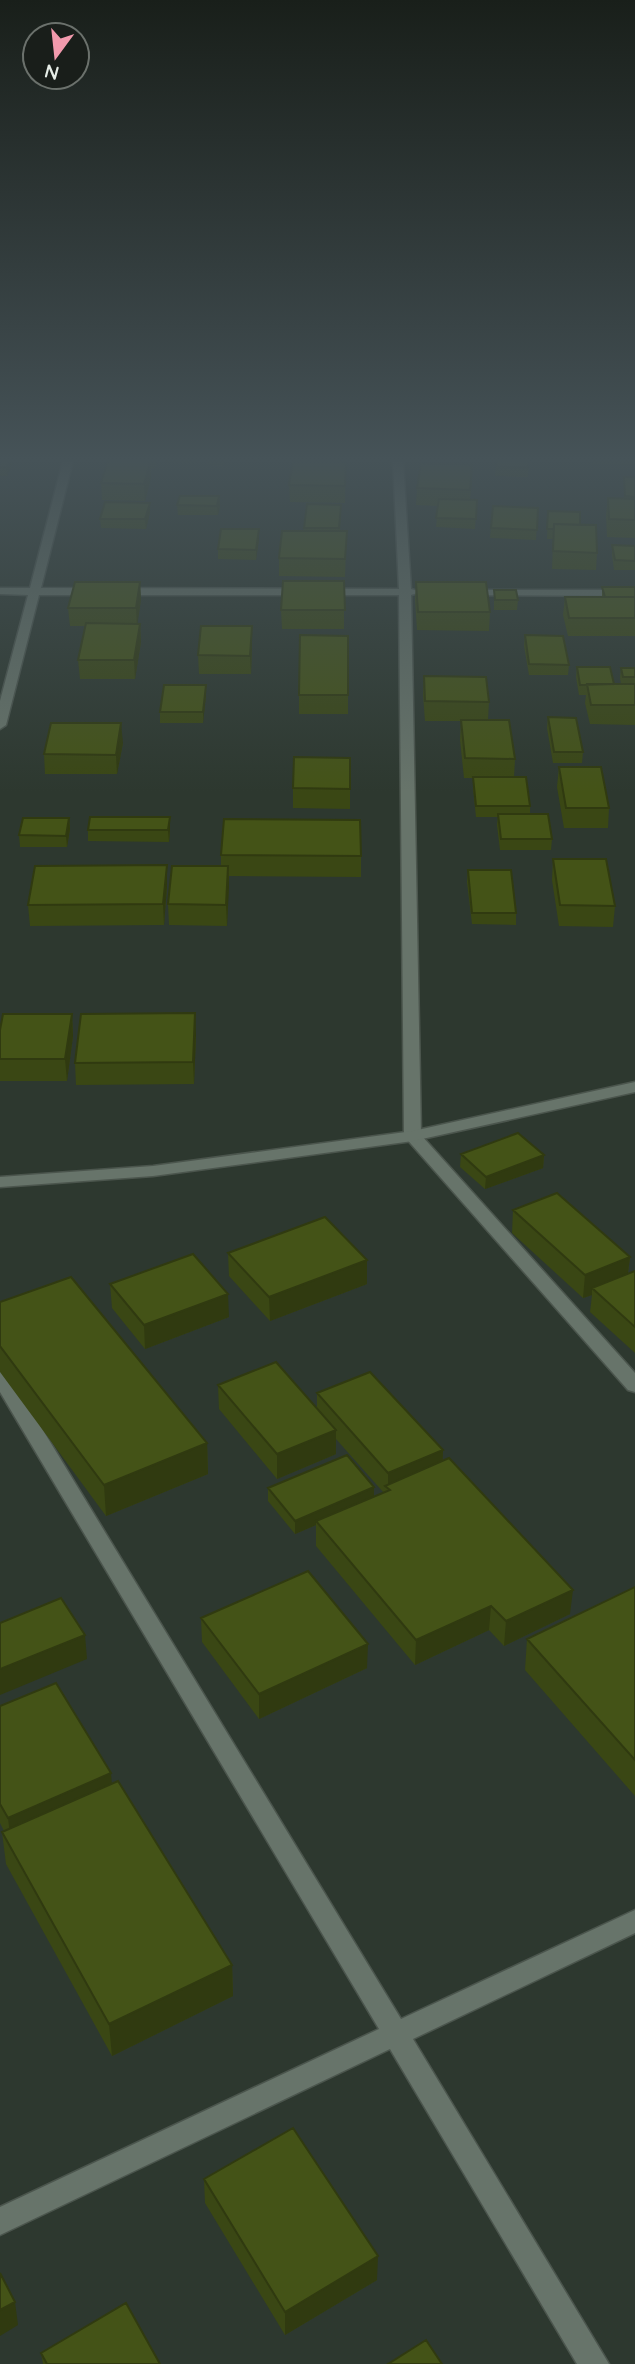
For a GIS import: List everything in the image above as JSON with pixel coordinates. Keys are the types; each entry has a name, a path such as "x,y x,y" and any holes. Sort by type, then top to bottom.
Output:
{"street":[{"path":"0,725 39,571"},
{"path":"404,571 413,1136 635,1385"},
{"path":"0,592 432,592"},
{"path":"446,592 635,593"},
{"path":"0,1182 153,1171 413,1136 635,1087"},
{"path":"0,1376 594,2364"},
{"path":"0,2221 635,1921"}],"building":[{"path":"283,581 344,581 345,610 281,610"},
{"path":"75,582 140,582 136,608 68,608"},
{"path":"416,582 486,582 490,612 418,612"},
{"path":"602,587 635,587 635,597 605,597"},
{"path":"494,590 516,590 518,600 495,600"},
{"path":"565,597 635,597 635,618 569,618"},
{"path":"86,623 140,624 134,660 78,660"},
{"path":"201,626 252,626 250,656 198,655"},
{"path":"300,635 348,636 348,695 299,695"},
{"path":"525,635 563,636 569,665 529,664"},
{"path":"577,667 610,667 614,684 580,685"},
{"path":"621,668 635,668 635,677 623,677"},
{"path":"424,676 486,677 489,702 425,701"},
{"path":"587,684 635,684 635,705 591,705"},
{"path":"164,685 206,685 203,712 160,712"},
{"path":"548,717 576,718 583,752 554,752"},
{"path":"461,720 509,720 515,759 465,758"},
{"path":"51,723 121,723 116,755 44,754"},
{"path":"294,757 350,758 350,789 293,788"},
{"path":"559,767 601,767 609,808 566,808"},
{"path":"473,777 526,777 530,806 476,806"},
{"path":"498,814 548,814 552,839 501,839"},
{"path":"90,817 170,817 168,830 88,830"},
{"path":"23,818 69,818 66,836 19,835"},
{"path":"224,819 360,820 361,856 221,855"},
{"path":"553,859 606,859 615,906 560,905"},
{"path":"167,865 163,904 28,905 35,866"},
{"path":"172,866 228,866 226,905 168,904"},
{"path":"468,870 511,870 516,913 472,913"},
{"path":"195,1013 193,1062 75,1063 81,1014"},
{"path":"3,1014 72,1014 65,1059 0,1059"},
{"path":"518,1133 544,1155 486,1177 461,1154"},
{"path":"557,1193 630,1257 585,1275 513,1210"},
{"path":"325,1217 367,1260 269,1297 228,1253"},
{"path":"193,1254 228,1294 144,1325 110,1284"},
{"path":"635,1271 635,1327 592,1288"},
{"path":"71,1277 207,1443 104,1485 0,1346 0,1302"},
{"path":"276,1362 336,1430 277,1454 218,1385"},
{"path":"370,1372 443,1450 388,1473 317,1393"},
{"path":"347,1455 374,1487 295,1521 268,1488"},
{"path":"449,1458 573,1590 506,1621 491,1606 416,1640 316,1521 390,1490 385,1486"},
{"path":"308,1571 368,1644 259,1694 201,1618"},
{"path":"635,1587 635,1760 527,1639"},
{"path":"61,1598 85,1635 0,1669 0,1623"},
{"path":"56,1683 111,1773 8,1818 0,1804 0,1706"},
{"path":"118,1781 232,1965 109,2024 2,1832"},
{"path":"293,2128 378,2256 285,2312 204,2179"},
{"path":"0,2273 15,2302 0,2310"},
{"path":"126,2303 160,2364 47,2364 41,2353"},
{"path":"426,2340 442,2364 388,2364"}]}
